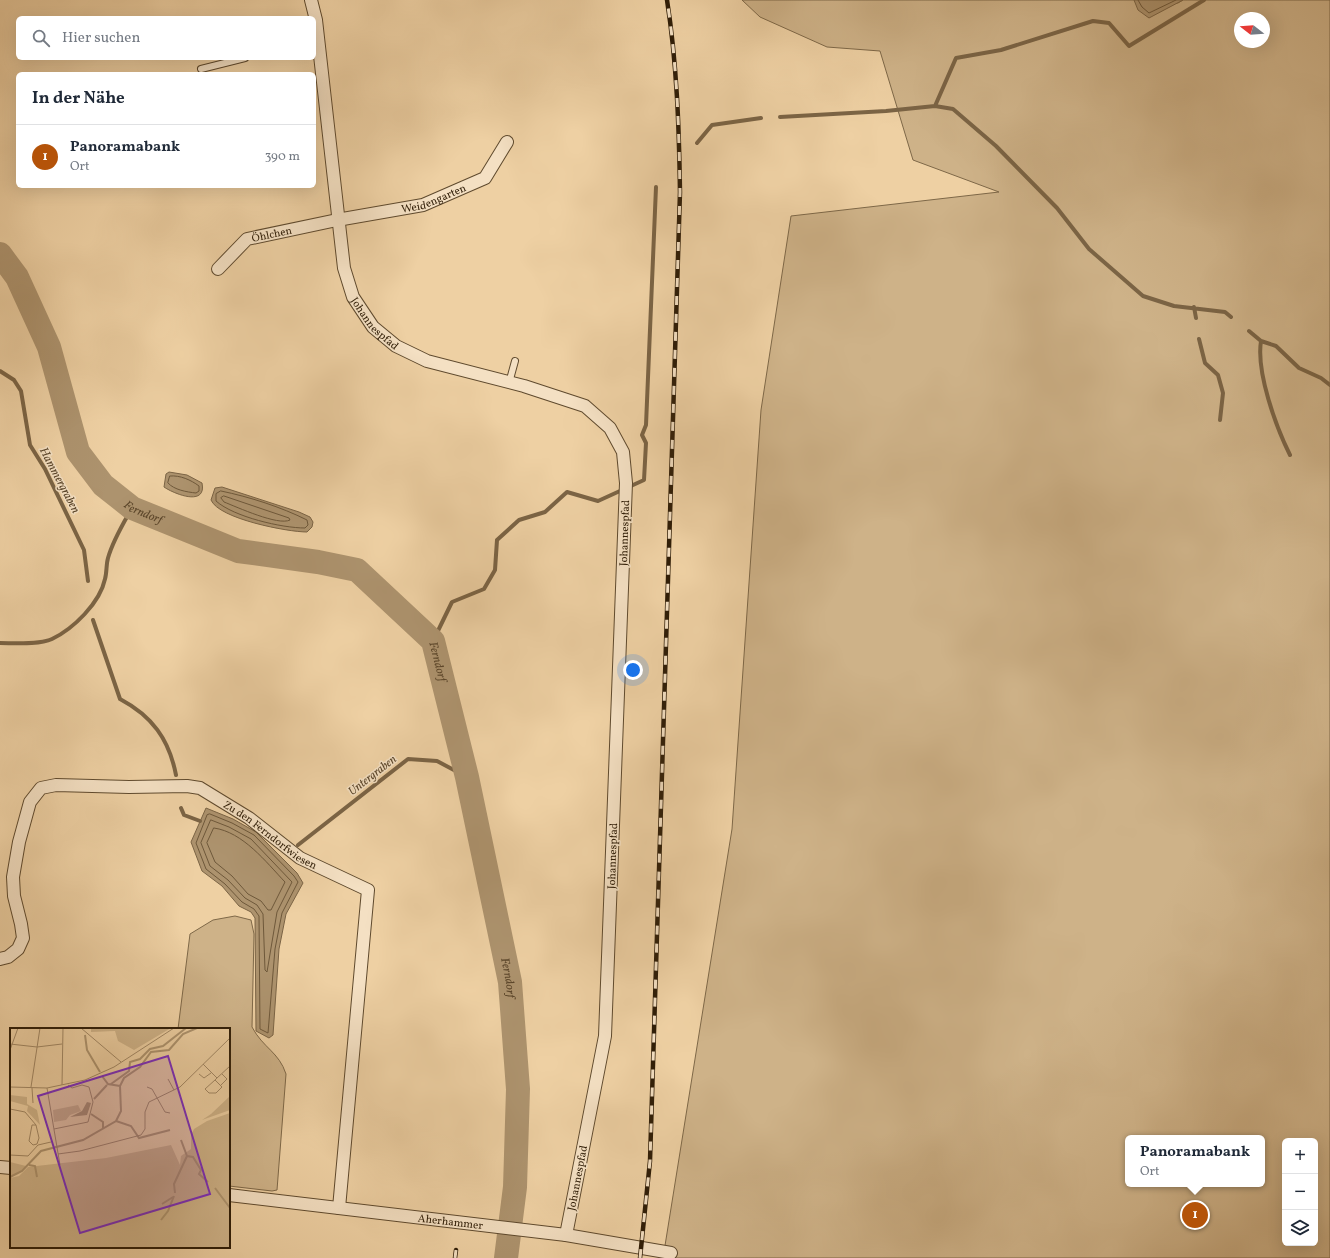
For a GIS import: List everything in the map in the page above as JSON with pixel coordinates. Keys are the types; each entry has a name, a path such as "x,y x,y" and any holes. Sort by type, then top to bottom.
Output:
{"street":[{"name":"Johannespfad","path":"311,0 315,16"},
{"name":"Johannespfad","path":"316,20 316,42 344,268 353,297 373,327 396,346 427,361 509,383 585,406 610,428 623,452 626,483 605,1036 566,1235"},
{"name":"Weidengarten","path":"337,220 423,205 485,178 507,142"},
{"name":"Öhlchen","path":"218,269 247,239 337,220"},
{"name":"Zu den Ferndorfwiesen","path":"0,959 8,957 18,949 22,938 21,924 14,896 13,877 19,842 30,802 41,788 56,785 129,787 187,786 200,788 249,818 300,858 368,890 339,1208"},
{"path":"0,1167 10,1168"},
{"name":"Aherhammer","path":"230,1195 566,1235 672,1254"}],"lane":[{"path":"201,69 237,60"},
{"path":"509,383 515,361"}],"shaded area":[{"path":"742,0 1134,0 1178,3 1183,0 1330,0 1330,1258 663,1258 732,829 761,410 791,216 999,192 913,160 880,51 827,47 760,17"},
{"path":"235,916 251,920 254,934 252,1027 256,1034 279,1060 286,1074 277,1190 272,1191 230,1186 230,1028 178,1028 190,934 213,920"}],"water":[{"path":"1134,0 1183,0 1149,18 1138,10"},
{"path":"169,472 187,475 202,483 200,495 189,497 175,493 164,487 166,474"},
{"path":"222,487 299,512 310,517 313,522 312,527 307,532 285,530 255,523 227,513 217,507 211,500 215,488"},
{"path":"206,808 233,819 256,832 297,873 303,883 286,914 279,949 273,1035 269,1038 256,1031 255,918 251,912 239,906 222,886 202,871 191,842"}],"waterway":[{"path":"780,117 886,111 935,106 956,58 1001,50 1093,21 1109,23 1129,46 1204,0"},
{"path":"935,106 953,109 996,146 1057,208 1089,249 1143,296 1174,306 1225,312 1231,317"},
{"path":"697,143 712,125 761,118"},
{"path":"433,641 452,602 484,589 495,570 497,540 519,520 545,512 567,492 598,501 644,480 646,443 642,435 646,425 656,187"},
{"name":"Ferndorf","path":"0,254 17,277 49,347 78,452 103,485 132,508 238,551 318,562 357,570 433,641 467,777 510,982 518,1089 515,1187 506,1258"},
{"path":"1194,307 1196,318"},
{"path":"1249,331 1261,341 1276,346 1299,368 1321,378 1330,385"},
{"path":"1199,339 1205,363 1218,375 1223,393 1220,420"},
{"path":"1261,341 1261,368 1268,399 1290,455"},
{"name":"Hammergraben","path":"0,371 14,380 21,391 30,445 45,469 84,550 88,581"},
{"path":"0,643 47,641 60,635 77,622 98,597 106,576 107,561 110,551 118,532 132,508"},
{"name":"Hammergraben","path":"93,620 120,699 141,713 157,730 169,750 176,775"},
{"name":"Untergraben","path":"298,845 408,759 437,761 467,777"},
{"path":"181,808 184,815 200,821"}],"railway":[{"path":"640,1258 650,1161 680,192 677,96 667,0"},
{"path":"455,1258 456,1250"}],"place":[{"name":"Panoramabank","path":"1195,1215"}]}
